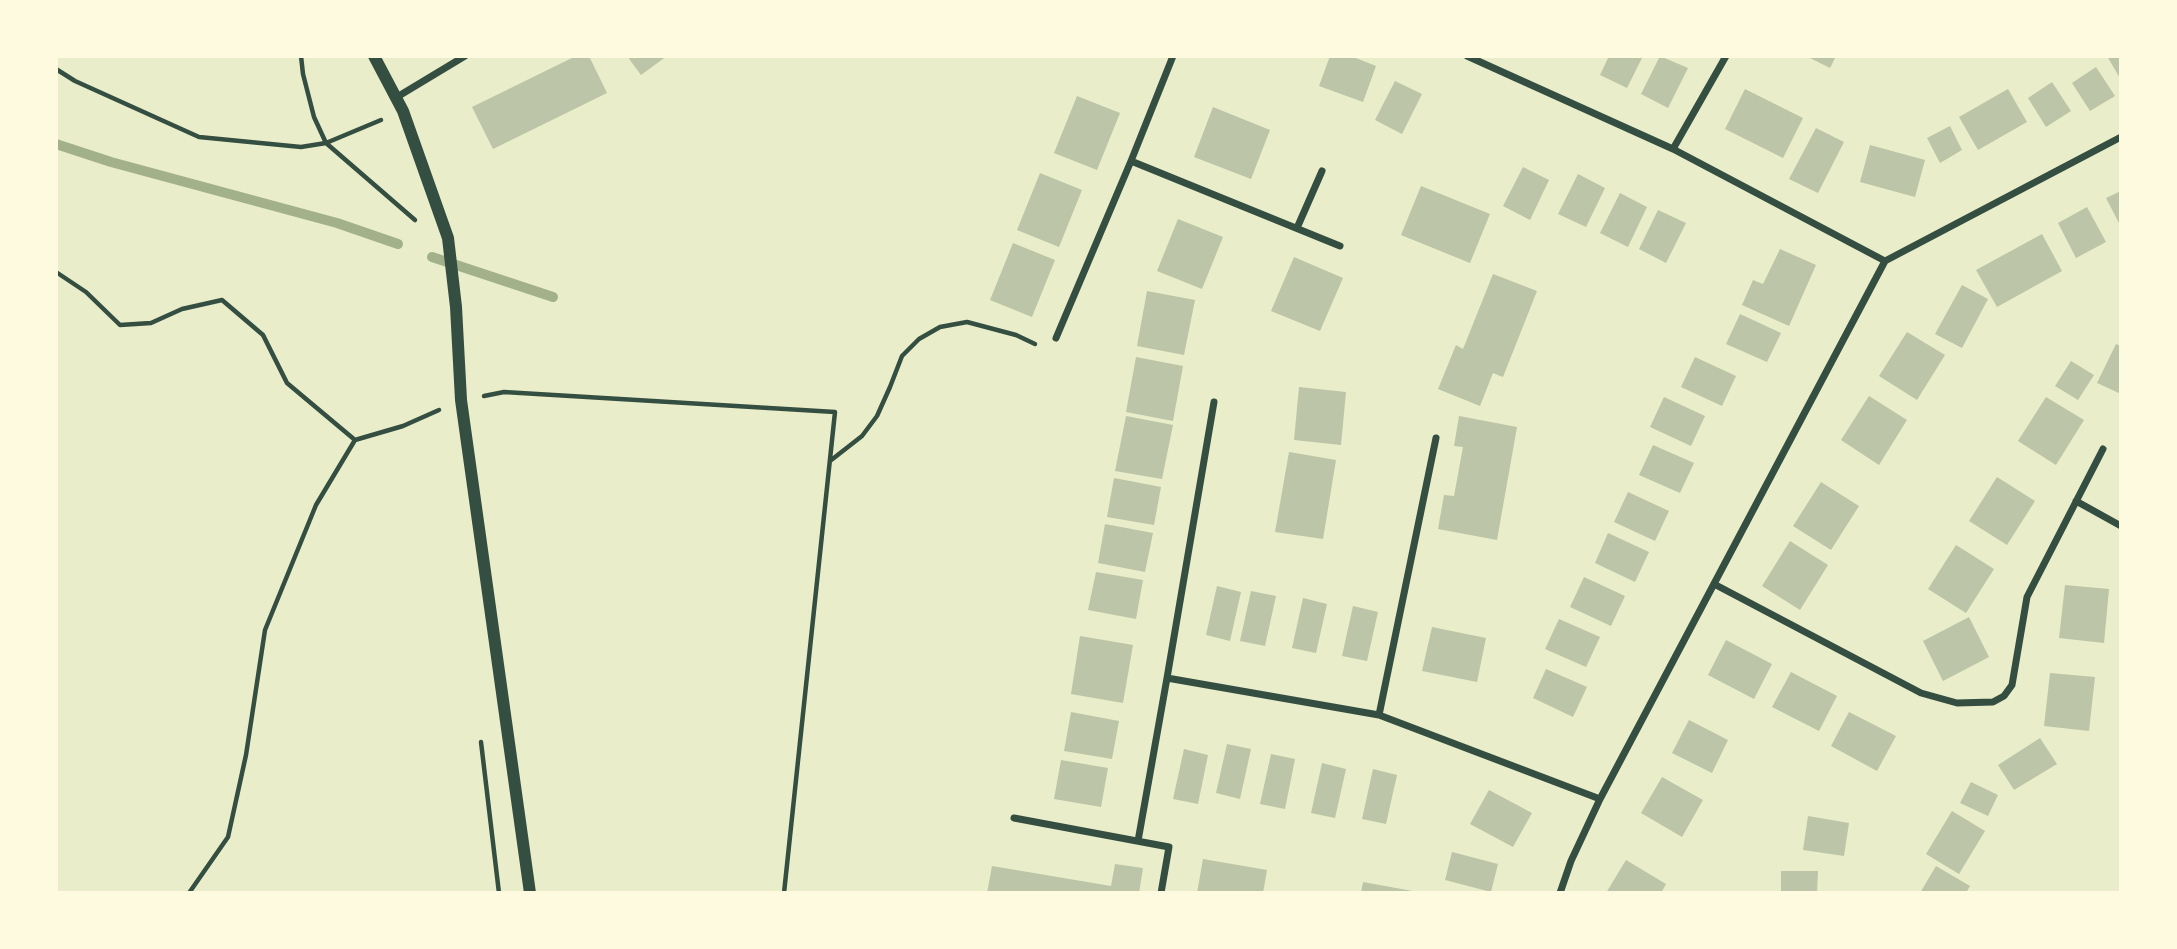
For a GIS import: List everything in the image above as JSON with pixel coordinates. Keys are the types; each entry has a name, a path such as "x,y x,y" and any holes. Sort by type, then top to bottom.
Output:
{"street":[{"path":"374,56 403,111 448,238 456,307 461,400 530,893"},
{"path":"397,97 465,56"},
{"path":"1056,338 1173,56"},
{"path":"1467,56 1483,59 1673,149 1885,261"},
{"path":"1673,149 1726,56"},
{"path":"1560,893 1571,861 1600,799 1885,261 2121,137"},
{"path":"1131,161 1340,246"},
{"path":"1297,229 1322,171"},
{"path":"1138,841 1214,402"},
{"path":"1379,715 1436,438"},
{"path":"1714,584 1921,693 1957,703 1993,702 2004,696 2012,685 2027,597 2103,449"},
{"path":"2076,501 2121,526"},
{"path":"1167,678 1379,715 1600,799"},
{"path":"1014,818 1169,847 1161,893"}],"path":[{"path":"301,56 314,117 326,143 420,224"},
{"path":"56,69 75,81 199,137 301,147 326,143 403,111"},
{"path":"56,272 86,292 120,325 151,323 182,309 222,300 263,335 287,383 355,440"},
{"path":"830,461 862,436 877,416 902,356 919,339 940,327 967,322 1016,335 1034,344 1056,338"},
{"path":"189,893 228,837 246,755 265,630 316,505 355,440 403,426 461,400 504,392 835,412 784,893"},
{"path":"441,402 442,415"},
{"path":"480,729 499,893"}],"building":[{"path":"576,56 589,56 607,93 493,149 472,107"},
{"path":"627,56 667,56 641,75"},
{"path":"1330,56 1351,56 1376,66 1363,102 1319,86"},
{"path":"1609,56 1643,56 1627,88 1600,75"},
{"path":"1660,56 1688,68 1668,108 1641,94"},
{"path":"1806,56 1836,56 1830,68"},
{"path":"2107,56 2121,56 2121,80"},
{"path":"2096,67 2115,96 2090,111 2072,83"},
{"path":"1395,81 1422,94 1402,134 1375,120"},
{"path":"2052,82 2071,111 2046,127 2028,98"},
{"path":"1745,89 1803,118 1783,158 1725,129"},
{"path":"2008,89 2027,122 1978,150 1959,117"},
{"path":"1077,96 1120,113 1097,170 1054,153"},
{"path":"1213,107 1270,130 1251,179 1194,157"},
{"path":"1950,126 1962,150 1940,163 1927,138"},
{"path":"1816,128 1844,142 1818,193 1789,179"},
{"path":"1870,145 1925,160 1915,197 1860,182"},
{"path":"1523,167 1549,180 1530,220 1503,206"},
{"path":"1040,173 1082,190 1059,247 1017,230"},
{"path":"1578,174 1605,188 1586,227 1558,214"},
{"path":"1421,186 1490,214 1470,263 1401,235"},
{"path":"2121,191 2121,227 2106,198"},
{"path":"1620,193 1647,207 1628,247 1600,233"},
{"path":"2087,207 2106,242 2076,258 2058,223"},
{"path":"1658,210 1686,223 1666,263 1639,249"},
{"path":"1178,219 1223,237 1202,289 1157,271"},
{"path":"2042,234 2062,271 1997,307 1976,270"},
{"path":"1013,243 1055,260 1032,317 990,300"},
{"path":"1780,249 1816,265 1789,326 1742,305 1753,280 1763,284"},
{"path":"1294,257 1343,278 1320,331 1271,311"},
{"path":"1493,274 1537,291 1503,377 1493,373 1480,406 1438,389 1456,345 1463,349"},
{"path":"1962,285 1988,299 1962,348 1935,334"},
{"path":"1147,291 1195,300 1184,355 1137,346"},
{"path":"1740,314 1781,333 1767,362 1726,344"},
{"path":"1907,332 1945,355 1917,400 1879,376"},
{"path":"2116,344 2121,346 2121,394 2097,383"},
{"path":"1136,357 1183,366 1173,421 1126,412"},
{"path":"1695,357 1736,376 1722,406 1681,387"},
{"path":"2071,361 2094,375 2078,400 2055,386"},
{"path":"1299,387 1346,392 1341,445 1294,440"},
{"path":"1869,396 1907,420 1879,465 1841,440"},
{"path":"1664,397 1705,416 1691,446 1650,427"},
{"path":"2046,397 2084,420 2056,465 2018,441"},
{"path":"1126,416 1173,425 1162,479 1115,471"},
{"path":"1459,416 1517,427 1497,540 1438,529 1444,495 1454,496 1463,447 1454,446"},
{"path":"1653,445 1694,463 1680,493 1639,475"},
{"path":"1289,452 1336,460 1323,539 1275,532"},
{"path":"1997,477 2035,501 2007,545 1969,521"},
{"path":"1114,478 1161,487 1154,525 1107,517"},
{"path":"1821,482 1859,506 1831,550 1793,526"},
{"path":"1628,492 1669,511 1655,541 1614,522"},
{"path":"1105,524 1153,533 1145,572 1098,563"},
{"path":"1608,533 1649,552 1635,582 1595,563"},
{"path":"1790,541 1828,565 1800,610 1762,586"},
{"path":"1956,545 1994,569 1966,613 1928,589"},
{"path":"1096,572 1143,580 1136,619 1088,610"},
{"path":"1584,577 1625,596 1611,626 1570,607"},
{"path":"2065,585 2109,589 2104,643 2059,638"},
{"path":"1217,586 1241,592 1230,641 1206,635"},
{"path":"1251,591 1276,596 1265,646 1240,641"},
{"path":"1303,598 1327,604 1316,653 1292,648"},
{"path":"1353,606 1378,612 1367,661 1342,656"},
{"path":"1969,617 1989,657 1943,681 1923,641"},
{"path":"1559,619 1600,637 1586,667 1545,649"},
{"path":"1432,627 1486,638 1477,682 1422,671"},
{"path":"1080,636 1133,645 1123,703 1071,694"},
{"path":"1726,640 1772,664 1754,699 1708,675"},
{"path":"1546,669 1587,687 1573,717 1533,698"},
{"path":"1791,672 1837,696 1819,731 1772,707"},
{"path":"2050,673 2095,677 2089,731 2044,726"},
{"path":"1071,712 1119,721 1112,759 1064,751"},
{"path":"1849,712 1896,736 1877,771 1831,746"},
{"path":"1689,720 1728,740 1712,773 1672,753"},
{"path":"2040,738 2057,764 2014,790 1998,765"},
{"path":"1227,744 1251,749 1240,799 1216,793"},
{"path":"1184,749 1208,755 1198,804 1173,799"},
{"path":"1271,754 1295,759 1285,809 1260,804"},
{"path":"1061,760 1108,768 1101,807 1054,799"},
{"path":"1322,763 1346,769 1335,818 1311,813"},
{"path":"1373,769 1397,775 1386,824 1362,819"},
{"path":"1662,777 1703,800 1682,837 1641,813"},
{"path":"1971,782 1998,795 1988,816 1960,803"},
{"path":"1489,790 1532,813 1513,847 1470,824"},
{"path":"1952,811 1985,831 1959,874 1926,854"},
{"path":"1808,816 1849,823 1844,856 1803,850"},
{"path":"1452,852 1498,864 1491,892 1445,880"},
{"path":"1203,859 1267,870 1263,893 1197,893"},
{"path":"1626,860 1666,884 1661,893 1606,893"},
{"path":"1115,864 1143,868 1139,893 987,893 992,866 1111,886"},
{"path":"1936,866 1970,886 1966,893 1920,893"},
{"path":"1781,871 1818,871 1817,893 1781,893"},
{"path":"1363,882 1418,892 1418,893 1361,893"}],"waterway":[{"path":"56,144 111,162 337,223 398,244"},
{"path":"432,257 553,297"}]}
